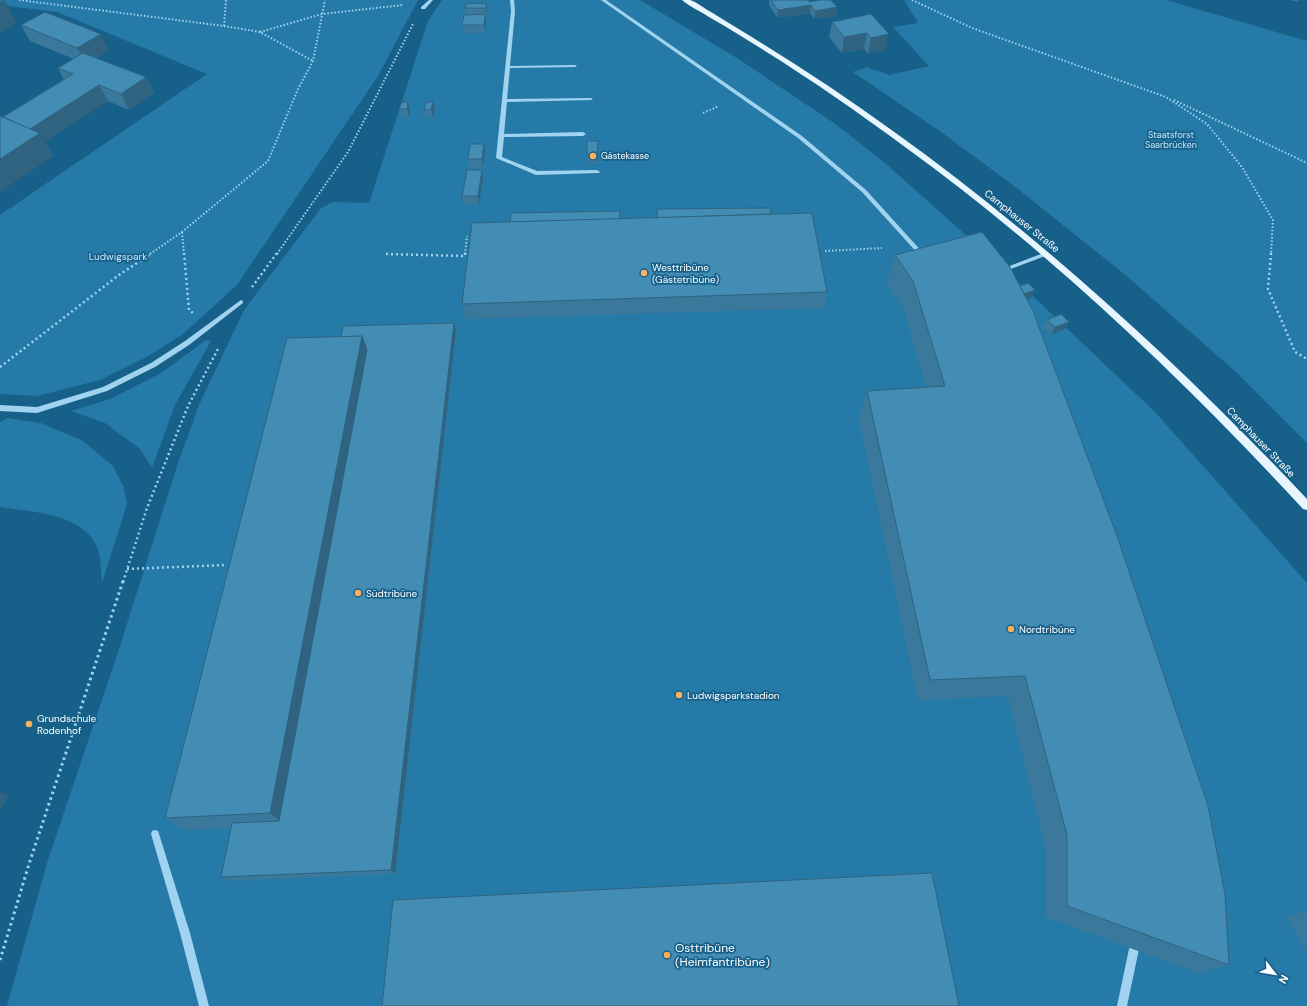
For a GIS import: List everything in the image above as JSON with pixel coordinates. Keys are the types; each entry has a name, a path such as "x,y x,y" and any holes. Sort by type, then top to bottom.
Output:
{"main road":[{"name":"Camphauser Straße","path":"685,0 769,50 829,89 910,146 1046,254 1197,392 1307,506"}],"lane":[{"path":"512,0 513,11 499,158 536,173 597,172"},
{"path":"603,0 800,137 864,191 926,259"},
{"path":"424,8 430,1"},
{"path":"508,67 575,66"},
{"path":"505,101 591,99"},
{"path":"501,136 583,134"},
{"path":"997,273 1046,254"},
{"path":"0,408 37,410 105,389 153,365 182,347 241,302"},
{"path":"155,834 185,933 204,1006"},
{"path":"1122,1006 1134,949"}],"path":[{"path":"19,0 224,26 260,32 313,61"},
{"path":"224,26 226,0"},
{"path":"0,367 119,275 182,232 268,162 298,89 313,61 325,0"},
{"path":"912,0 972,28 1166,97 1307,163"},
{"path":"260,32 322,14 430,1"},
{"path":"241,302 308,211 348,152 415,21 424,8"},
{"path":"1166,97 1207,124 1242,167 1273,220 1268,289 1295,352 1307,359"},
{"path":"703,113 724,104"},
{"path":"182,232 189,310"},
{"path":"386,254 465,256 468,236"},
{"path":"825,251 882,248"},
{"path":"0,960 29,864 147,508 188,406 220,343"},
{"path":"127,569 225,565"}],"green space":[{"name":"Ludwigspark","path":"0,0 418,0 378,76 237,285 183,334 147,357 100,380 37,396 0,394 0,215 207,74 57,12 0,5"},
{"name":"Ludwigsparkstadion","path":"442,0 640,0 737,58 834,123 884,162 1018,282 1155,412 1307,583 1307,1006 7,1006 47,863 119,649 177,466 199,405 244,310 321,208 333,202 369,203 428,21"},
{"name":"Staatsforst Saarbrücken","path":"904,0 1166,0 1307,41 1307,443 1236,372 1123,273 1014,186 941,132 853,72 867,67 889,75 929,66 893,27 918,23"},
{"path":"206,340 211,341 175,405 152,468 140,449 105,423 71,411 110,399 161,373"},
{"path":"8,418 41,423 83,441 113,466 123,486 127,504 102,583 98,549 91,537 81,528 56,516 0,507 0,422"}],"building":[{"path":"771,0 808,0 809,2 831,0 837,7 815,11 811,5 778,10"},
{"path":"486,3 486,8 465,8 465,4"},
{"path":"45,12 101,34 77,48 21,25"},
{"path":"485,14 484,25 462,25 464,15"},
{"path":"871,14 889,34 871,38 867,33 844,37 832,22"},
{"path":"83,53 146,77 121,94 99,85 30,129 3,117 73,74 58,68"},
{"path":"402,102 408,102 407,109 399,109"},
{"path":"426,102 433,102 431,109 424,110"},
{"path":"0,116 40,133 0,159"},
{"path":"587,141 598,141 597,155 587,155"},
{"path":"470,144 484,144 482,159 468,159"},
{"path":"467,170 482,170 478,196 462,196"},
{"path":"770,208 771,214 657,218 657,209"},
{"path":"620,211 620,219 510,222 511,213"},
{"name":"Westtribüne (Gästetribüne)","path":"812,213 827,292 462,304 472,223"},
{"name":"Nordtribüne","path":"982,232 1010,267 1033,311 1117,536 1208,806 1225,894 1229,965 1067,906 1067,835 1025,676 930,680 867,391 945,386 913,281 895,255"},
{"path":"1028,283 1035,290 1024,294 1020,286"},
{"path":"1061,314 1069,322 1055,327 1047,320"},
{"name":"Südtribüne","path":"454,323 391,870 221,877 232,823 279,821 367,350 362,336 341,337 343,326"},
{"path":"362,336 270,813 165,818 287,338"},
{"name":"Osttribüne (Heimfantribüne)","path":"932,873 959,1006 382,1006 393,900"}],"place":[{"name":"Gästekasse","path":"593,156"},
{"name":"Westtribüne (Gästetribüne)","path":"644,273"},
{"name":"Südtribüne","path":"358,593"},
{"name":"Nordtribüne","path":"1011,629"},
{"name":"Ludwigsparkstadion","path":"679,695"},
{"name":"Grundschule Rodenhof","path":"29,724"},
{"name":"Osttribüne (Heimfantribüne)","path":"667,955"}]}
